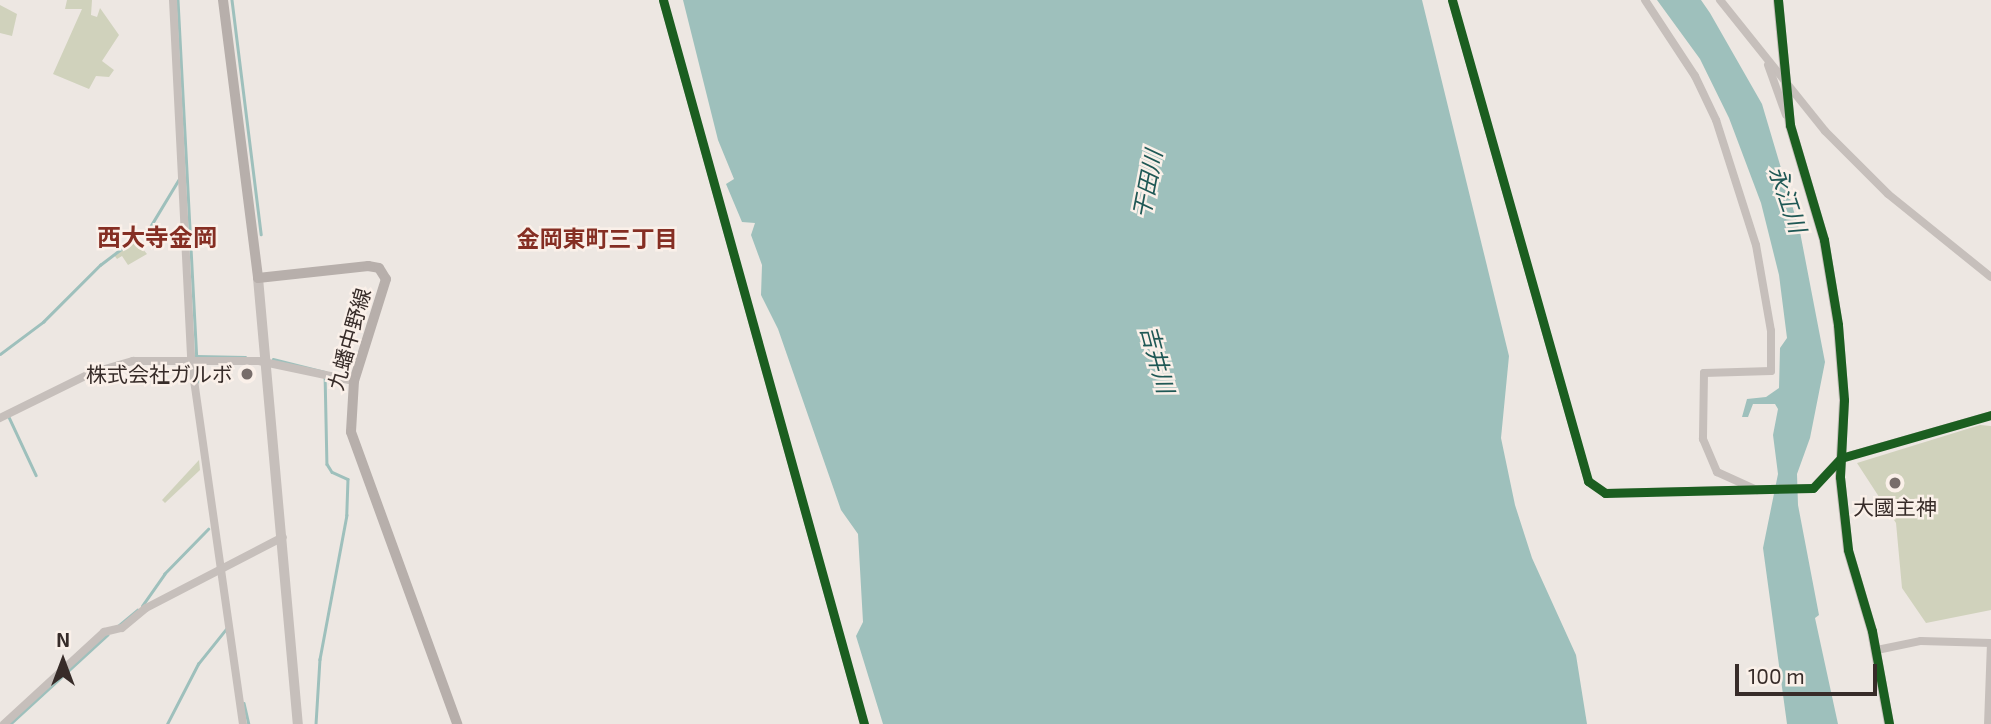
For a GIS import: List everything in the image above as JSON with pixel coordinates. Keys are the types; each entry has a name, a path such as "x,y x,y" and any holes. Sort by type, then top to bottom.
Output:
{"main road":[{"path":"223,0 258,278"},
{"name":"九蟠中野線","path":"258,278 368,266 382,271 386,279 383,297 354,381 350,417 355,447 457,724"}],"street":[{"path":"173,0 195,359 243,724"},
{"path":"663,0 864,724"},
{"path":"1452,0 1588,481 1605,494 1813,488 1841,458 1991,415"},
{"path":"1644,0 1695,76 1716,120 1756,245 1771,331 1771,372 1703,373 1703,439 1717,472 1757,490"},
{"path":"1720,0 1788,88 1888,194 1991,277"},
{"path":"1779,0 1790,125"},
{"path":"1765,58 1790,125 1824,240 1838,325 1844,400 1841,458 1848,550 1877,650 1889,724"},
{"path":"258,278 298,724"},
{"path":"0,418 105,367 195,359 266,362 354,381"},
{"path":"4,724 113,630 146,608 222,572 283,537"},
{"path":"1877,650 1922,641 1991,643 1987,724"}],"green space":[{"path":"67,0 92,0 91,15 97,17 100,8 119,35 102,61 114,70 109,77 96,76 89,89 53,74 82,9 65,9"},
{"path":"0,5 17,14 12,36 0,33"},
{"path":"136,241 147,254 128,265 122,256 117,259 114,255"},
{"path":"1980,425 1991,426 1991,610 1926,623 1902,588 1896,523 1857,463"},
{"path":"199,460 200,470 165,503 162,500"}],"water":[{"path":"683,0 1422,0 1509,356 1501,438 1515,505 1532,558 1576,655 1587,724 883,724 856,636 863,622 858,534 841,510 778,329 761,295 762,265 751,235 755,223 742,222 726,184 734,179 718,140"},
{"name":"永江川","path":"1657,0 1701,0 1710,13 1762,104 1800,232 1825,362 1810,438 1797,474 1798,505 1819,615 1815,618 1838,724 1787,724 1763,548 1778,474 1773,435 1778,409 1775,404 1753,404 1748,417 1742,417 1747,399 1766,397 1779,388 1780,348 1787,338 1779,275 1761,203 1729,118 1700,59"}],"waterway":[{"path":"178,0 198,381"},
{"path":"232,0 261,234"},
{"path":"0,354 43,322 100,265 150,227 179,179"},
{"path":"196,356 245,357"},
{"path":"273,359 325,372 327,464 332,472 348,479 347,515 320,659 316,724"},
{"path":"9,417 36,475"},
{"path":"142,606 164,574 208,529"},
{"path":"118,626 137,610"},
{"path":"167,724 198,664 226,629"},
{"path":"10,724 107,635"},
{"path":"244,703 249,724"}],"cycle path":[{"path":"663,0 864,724"},
{"path":"1452,0 1588,481 1605,493 1813,488 1841,458 1991,415"},
{"path":"1778,0 1790,125 1824,240 1838,325 1844,400 1840,477 1848,550 1872,631 1889,724"}],"place":[{"name":"株式会社ガルボ","path":"247,374"},
{"name":"大國主神","path":"1895,483"}],"district":[{"name":"西大寺金岡","path":"157,237"},
{"name":"金岡東町三丁目","path":"597,238"}],"water label":[{"name":"干田川","path":"1147,184"},
{"name":"吉井川","path":"1158,359"}]}
